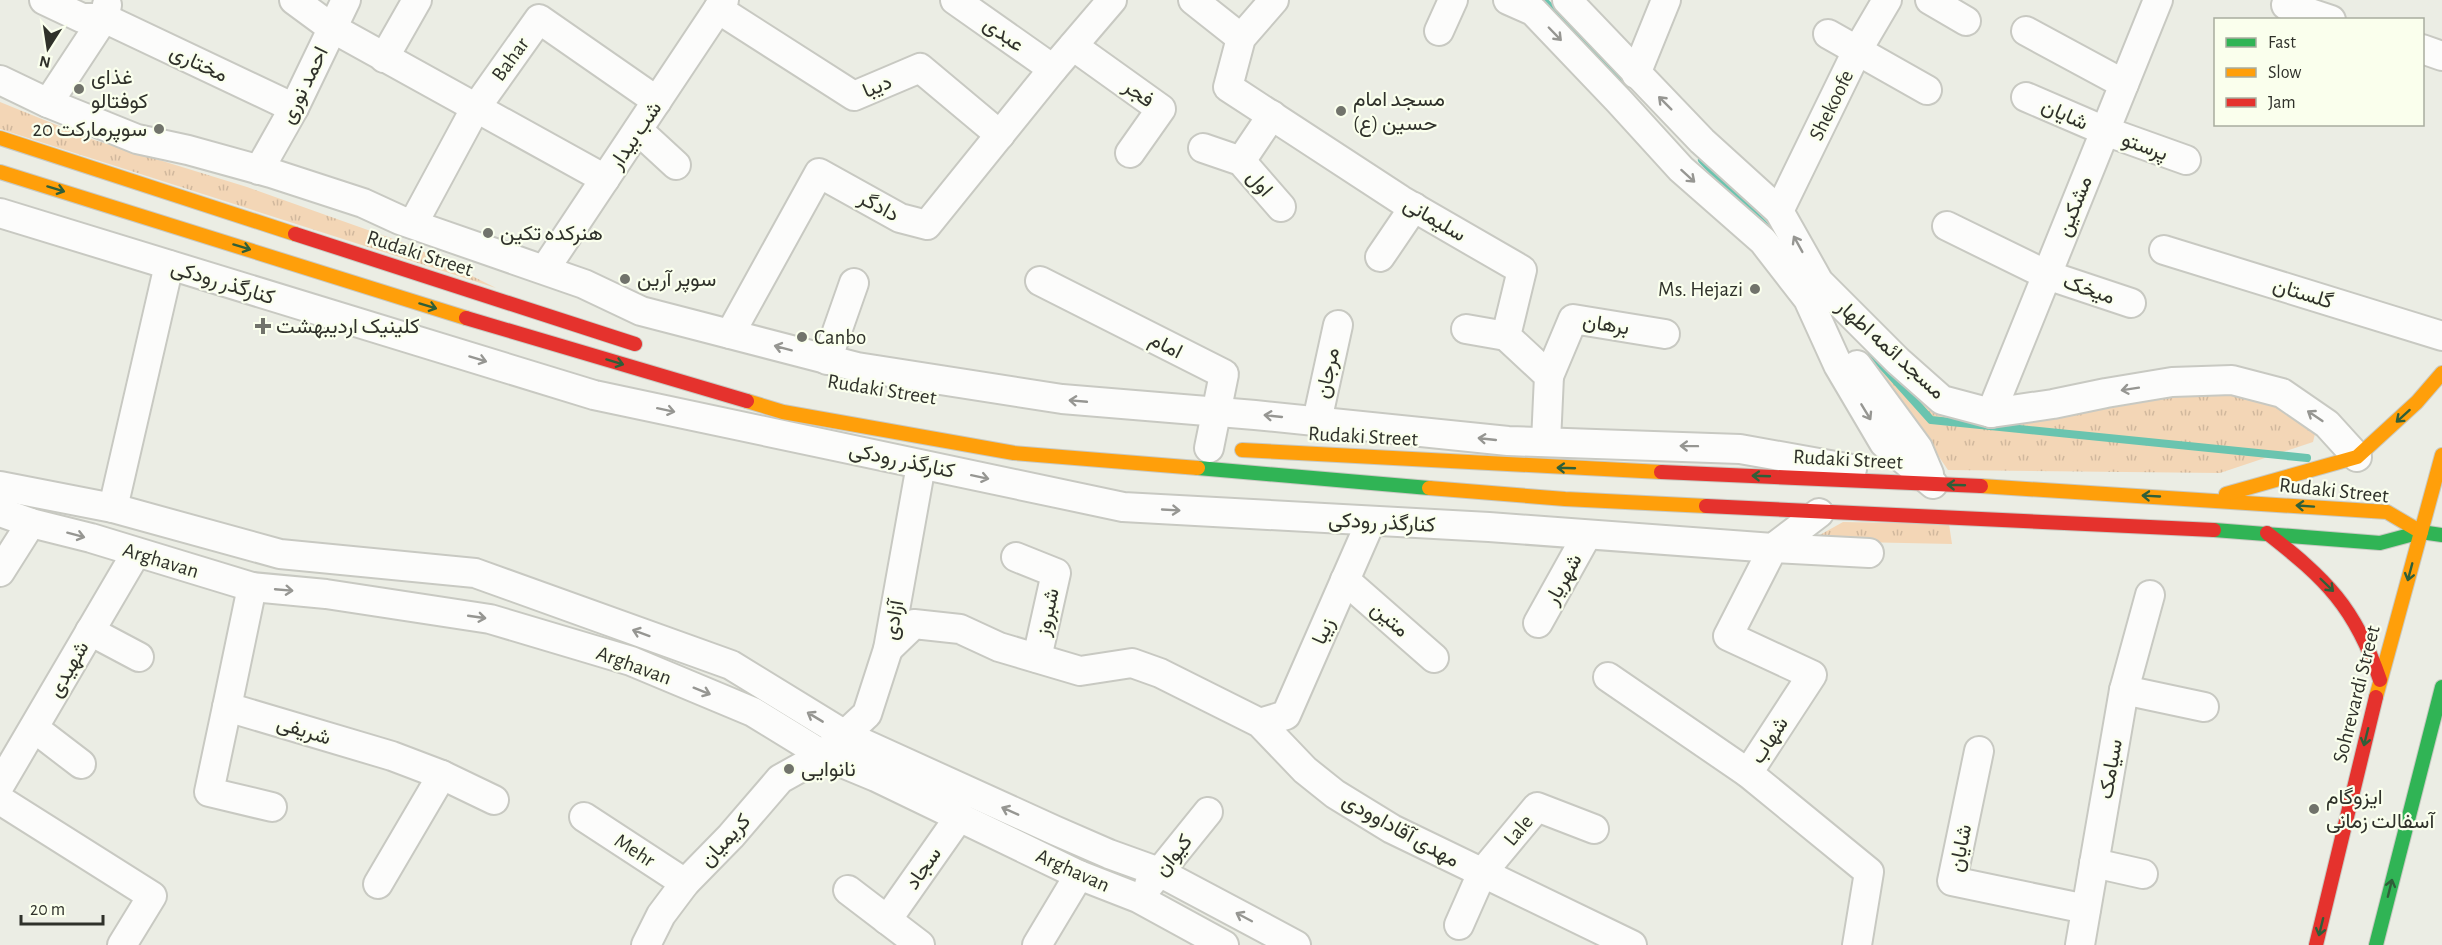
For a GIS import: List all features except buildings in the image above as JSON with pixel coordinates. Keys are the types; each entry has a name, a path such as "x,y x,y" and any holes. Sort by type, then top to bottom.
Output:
{"main road":[{"name":"Rudaki Street","path":"0,138 652,350"},
{"name":"Rudaki Street","path":"4,173 470,319 783,412 1014,453 1565,499 2267,533 2380,543 2421,532"},
{"path":"2209,500 2357,457 2417,402 2442,373"},
{"name":"Rudaki Street","path":"1216,449 1544,467 1933,484 2387,512 2421,532"},
{"name":"Sohrevardi Street","path":"2316,945 2380,680 2442,455"},
{"path":"2421,532 2442,535"},
{"path":"2267,533 2303,562 2336,594 2372,654 2380,680"},
{"path":"2376,945 2442,687"}],"street":[{"name":"مختاری","path":"44,0 82,18 106,9 294,108"},
{"path":"294,0 332,28 384,58 605,179"},
{"name":"احمد نوری","path":"259,170 294,108 346,0"},
{"path":"384,58 417,0"},
{"name":"عبدی","path":"955,0 1053,69"},
{"name":"دادگر","path":"730,334 819,173 900,218 927,225 1112,0"},
{"path":"1193,0 1241,38"},
{"name":"سلیمانی","path":"1274,0 1241,38 1228,87 1414,207 1522,270 1506,336"},
{"path":"1439,31 1453,0"},
{"name":"مسجد ائمه اطهار","path":"1508,0 1533,11 1681,169 1763,241 1813,291 1942,400 1992,413 2172,382 2232,380 2282,393 2327,424 2357,457"},
{"name":"مسجد ائمه اطهار","path":"1567,0 1702,141 1779,211 1813,291 1838,365 1884,443 1933,484"},
{"path":"1636,74 1666,0"},
{"name":"Shekoofe","path":"1779,211 1857,51 1887,0"},
{"path":"1930,0 1966,21"},
{"name":"مشکین","path":"1992,413 2158,0"},
{"name":"شب بیدار","path":"545,269 721,5"},
{"name":"دیبا","path":"721,5 854,96 920,68 1000,135"},
{"path":"2286,5 2325,18"},
{"path":"48,103 106,9"},
{"name":"Bahar","path":"413,224 475,109 539,20 657,101"},
{"path":"2025,32 2124,84"},
{"path":"1828,34 1927,90"},
{"name":"فجر","path":"1073,46 1161,109 1130,153"},
{"path":"2424,50 2442,56"},
{"path":"0,80 48,103 137,139 188,150 259,170 363,203 413,224 584,284 641,311 857,367 1062,399 1317,421 1508,441 1740,448 1933,484 1936,517"},
{"name":"شایان","path":"2026,97 2105,131"},
{"path":"1241,161 1272,115"},
{"path":"638,130 676,165"},
{"name":"پرستو","path":"2105,131 2186,160"},
{"name":"اول","path":"1203,148 1241,161 1281,207"},
{"path":"0,203 4,173"},
{"path":"1380,257 1414,207"},
{"path":"109,247 120,209"},
{"name":"کنارگذر رودکی","path":"0,213 594,395 1123,507 1869,553"},
{"path":"1947,226 2047,275"},
{"name":"گلستان","path":"2164,250 2442,336"},
{"path":"113,508 170,265"},
{"name":"میخک","path":"2047,275 2131,303"},
{"name":"امام","path":"1040,281 1224,374 1215,412 1216,449"},
{"path":"827,360 854,283"},
{"name":"برهان","path":"1549,376 1573,319 1665,333"},
{"name":"مرجان","path":"1317,421 1338,325"},
{"path":"1466,329 1506,336 1549,376 1546,442"},
{"name":"آزادی","path":"823,755 867,714 888,650 921,465"},
{"name":"Arghavan","path":"0,486 113,508 280,554 475,573 730,666 844,735 1109,854 1159,872 1296,945"},
{"name":"Arghavan","path":"0,512 252,587 326,594 490,619 631,661 753,712 823,755 960,816 1079,875 1138,898 1224,945"},
{"path":"1773,548 1819,513"},
{"name":"زیبا","path":"1260,723 1286,715 1371,521"},
{"path":"0,572 31,523"},
{"name":"شهریار","path":"1538,623 1587,535"},
{"name":"شهاب","path":"1773,548 1728,636 1812,675 1748,772 1869,872 1857,945"},
{"name":"شهیدی","path":"0,785 136,553"},
{"name":"شبروز","path":"1016,557 1056,573 1038,658"},
{"path":"441,612 444,570"},
{"name":"متین","path":"1346,579 1434,658"},
{"path":"252,587 208,792 272,807"},
{"name":"سیامک","path":"2080,945 2124,690 2150,595"},
{"name":"مهدی آقاداوودی","path":"888,650 914,624 960,629 999,647 1080,671 1132,663 1160,673 1260,723 1305,770 1335,794 1392,829 1632,945"},
{"path":"90,631 139,657"},
{"path":"1608,677 1748,772"},
{"path":"2124,690 2204,707"},
{"name":"شریفی","path":"227,706 392,756 442,775 494,800"},
{"path":"34,728 81,764"},
{"name":"شایان","path":"1979,752 1952,881 2086,909"},
{"name":"کریمیان","path":"646,945 661,915 685,883 731,836 780,779 823,755"},
{"path":"378,884 442,775"},
{"path":"0,800 152,896 122,945"},
{"name":"Lale","path":"1482,873 1537,807 1594,829"},
{"name":"کیوان","path":"1138,898 1208,812"},
{"name":"سجاد","path":"886,921 960,816"},
{"name":"Mehr","path":"584,817 685,883"},
{"path":"1039,856 1054,830"},
{"path":"2094,863 2143,874"},
{"path":"1459,925 1482,873"},
{"path":"1037,945 1079,875"},
{"path":"848,890 920,945"}],"green space":[{"path":"0,102 91,139 247,187 410,245 496,288 0,129"},
{"path":"1842,315 1940,403 2230,384 2318,422 2313,442 2220,473 1948,470"},
{"path":"1843,522 1949,524 1952,544 1809,541"}],"waterway":[{"path":"1543,0 1628,84"},
{"path":"1702,160 1772,233"},
{"path":"1872,354 1931,420 2307,458"}],"traffic: fast":[{"path":"1198,468 1429,488"},
{"path":"2214,530 2380,543 2421,532 2442,535"},
{"path":"2376,945 2442,687"}],"traffic: slow":[{"path":"0,138 295,234"},
{"path":"0,172 466,318"},
{"path":"2226,494 2357,457 2417,402 2442,373"},
{"path":"747,401 783,412 1014,453 1198,468"},
{"path":"1242,450 1661,472"},
{"path":"2376,697 2442,455"},
{"path":"1981,486 2387,512 2421,532"},
{"path":"1429,488 1565,499 1706,506"}],"traffic: jam":[{"path":"295,234 635,344"},
{"path":"466,318 747,401"},
{"path":"1661,472 1981,486"},
{"path":"1706,506 2214,530"},
{"path":"2267,533 2306,565 2336,596 2360,633 2380,680"},
{"path":"2316,945 2376,697"}],"place":[{"name":"غذای کوفتالو","path":"79,89"},
{"name":"مسجد امام حسین (ع)","path":"1341,111"},
{"name":"سوپرمارکت 20","path":"159,129"},
{"name":"هنرکده تکین","path":"488,233"},
{"name":"سوپر آرین","path":"625,279"},
{"name":"Ms. Hejazi","path":"1755,289"},
{"name":"کلینیک اردیبهشت","path":"263,326"},
{"name":"Canbo","path":"802,337"},
{"name":"نانوایی","path":"789,769"},
{"name":"ایزوگام آسفالت زمانی","path":"2314,809"}]}
